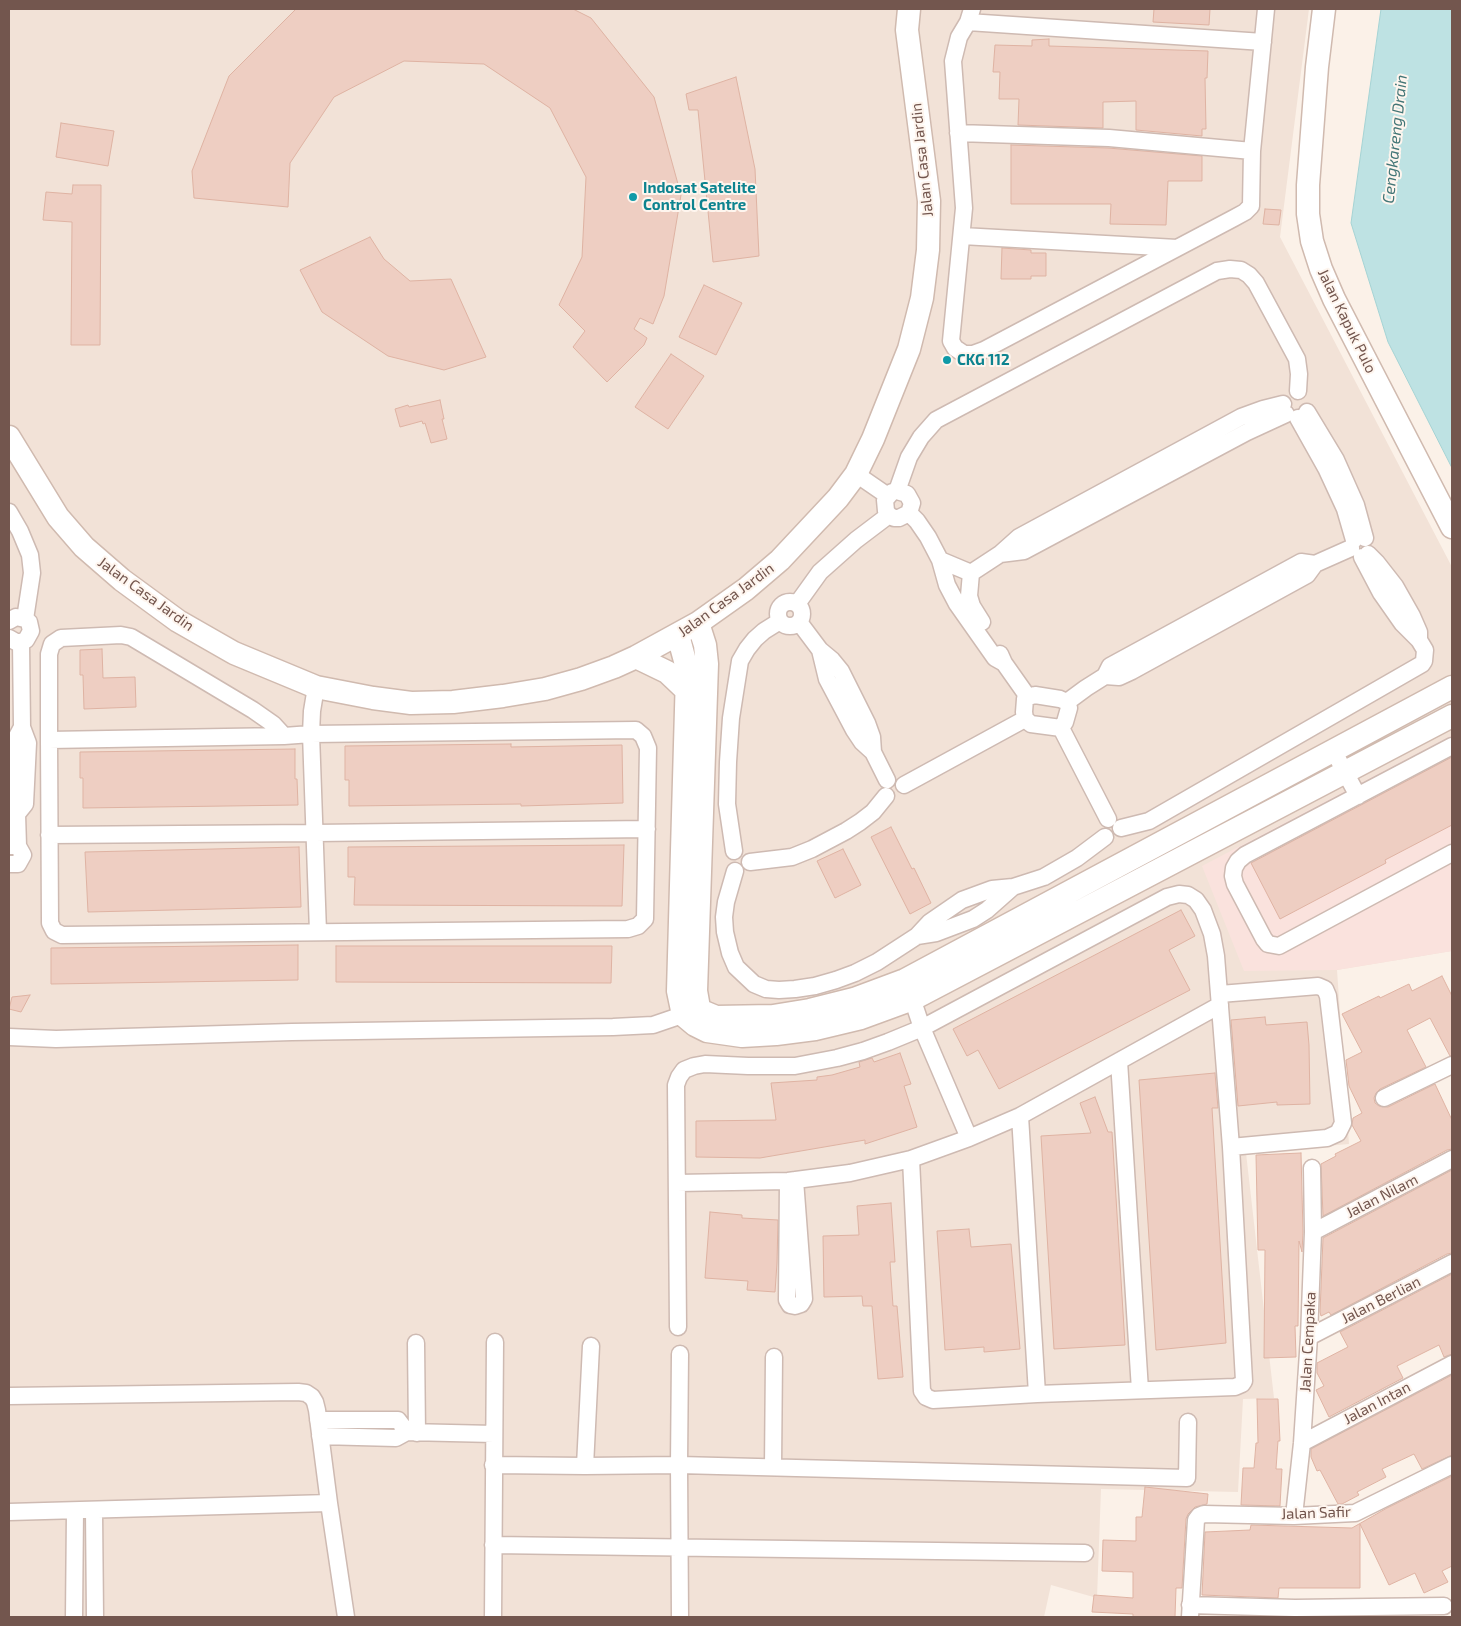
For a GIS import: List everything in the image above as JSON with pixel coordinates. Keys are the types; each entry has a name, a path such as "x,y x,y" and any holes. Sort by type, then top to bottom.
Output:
{"street":[{"name":"Jalan Casa Jardin","path":"9,437 58,516 84,547 122,580 178,621 234,653 316,687 411,703 453,702 545,689 590,676 636,657 698,623 746,589 780,560 838,498 856,474 874,439 909,349 924,288 928,250 929,201 908,30 909,9"},
{"path":"1263,42 970,16 959,37 953,61 964,208 951,341 956,348 964,354 973,354 984,350 1245,212 1251,206 1252,152 1263,42 1266,9"},
{"name":"Jalan Kapuk Pulo","path":"1324,9 1317,67 1308,185 1308,214 1312,241 1321,269 1334,299 1452,527"},
{"path":"958,133 1109,138 1252,152"},
{"path":"962,236 1177,248"},
{"path":"856,474 893,493 907,494 911,498 912,504 909,513 904,517 899,518 889,515 884,506 885,500 893,493 910,457 922,437 936,420 1217,271 1241,270 1256,283 1297,359 1299,374 1298,391"},
{"path":"971,573 1000,554 1024,551 1247,432 1294,412 1310,406 1309,399 1304,393 1298,391 1287,394 1284,398 1294,412 1336,460 1356,504 1360,548 1378,563 1395,586 1412,616 1425,650 1424,661 1417,668 1149,821 1114,823"},
{"path":"9,512 20,530 30,555 32,573 17,620 28,622 31,631 26,640 15,640 22,727 14,742 11,802 17,814 13,846 23,855 18,864 9,864"},
{"path":"909,513 928,538 940,560 943,576 951,595 994,658 1004,663"},
{"path":"797,604 820,572 856,540 889,515"},
{"path":"1067,702 1105,676 1119,677 1132,671 1307,575 1315,564 1360,548"},
{"path":"940,560 971,573"},
{"path":"971,573 969,596 972,606 1004,663 1028,697"},
{"path":"788,602 797,604 802,610 802,618 792,626 787,626 780,621 778,612 783,604 788,602"},
{"path":"734,851 728,804 728,762 731,718 740,661 747,648 755,639 780,621"},
{"path":"799,622 820,650 827,679 862,742 873,752 887,780"},
{"path":"691,1012 696,991 707,664 706,645 698,623"},
{"path":"48,740 284,736 311,734 636,730 643,736 648,748 645,919 638,926 628,929 62,935 54,930 50,923 48,740 49,654 52,644 61,638 121,635 131,637 222,690 273,724 284,736"},
{"path":"678,635 685,661 686,691 678,991 691,1012 695,1026 707,1031 742,1036 815,1030 852,1020 1452,716"},
{"path":"636,657 667,672 686,691"},
{"path":"316,687 311,734 318,932"},
{"path":"909,990 1333,750 1452,687"},
{"path":"1035,695 1067,702 1069,708 1061,728 1031,724 1025,719 1024,703 1028,697 1035,695"},
{"path":"904,786 1025,719"},
{"path":"735,871 726,902 725,932 730,953 736,967 744,976 754,984 780,990 814,986 836,980 877,962 917,936 930,922 962,900 992,889 1013,887 1030,882 1060,869 1105,837 1116,837 1118,834 1114,823 1061,728"},
{"path":"1452,746 1245,855 1238,861 1234,868 1233,876 1235,884 1268,944 1273,946 1284,944 1452,853"},
{"path":"1333,750 1358,796"},
{"path":"899,779 904,786 903,795 900,798 890,799 886,796 883,788 887,780 899,779"},
{"path":"735,871 744,870 750,862 792,857 812,849 860,822 886,796"},
{"path":"50,835 315,834 647,829"},
{"path":"735,871 729,864 730,855 734,851 739,850 747,853 750,862"},
{"path":"917,936 936,933 972,919 987,910 1013,887"},
{"path":"678,1327 676,1085 684,1070 705,1064 795,1066 863,1051 922,1028 1167,897 1179,894 1188,895 1196,900 1204,910 1212,934 1216,956 1231,1147 1244,1381 1242,1384 1235,1387 1037,1394 933,1400 923,1394 911,1159"},
{"path":"677,1183 792,1181 850,1173 911,1159 969,1138 1020,1116 1119,1061 1220,999 1318,986 1325,990 1328,996 1343,1123 1338,1133 1328,1138 1231,1147"},
{"path":"909,990 922,1028 969,1138"},
{"path":"9,1037 56,1040 292,1032 613,1027 653,1025 691,1012"},
{"path":"1119,1061 1140,1390"},
{"path":"1384,1098 1452,1064"},
{"path":"1020,1116 1037,1394"},
{"name":"Jalan Nilam","path":"1313,1232 1452,1160"},
{"name":"Jalan Cempaka","path":"1294,1516 1302,1443 1309,1337 1313,1232 1312,1168"},
{"path":"792,1181 804,1299 801,1304 795,1306 790,1305 787,1300 792,1181"},
{"name":"Jalan Berlian","path":"1309,1337 1452,1263"},
{"path":"493,1617 495,1342"},
{"path":"412,1432 416,1343"},
{"path":"585,1466 591,1346"},
{"path":"680,1354 680,1617"},
{"path":"774,1357 774,1467"},
{"name":"Jalan Intan","path":"1302,1443 1452,1364"},
{"path":"9,1396 306,1393 315,1402 328,1503 346,1617"},
{"path":"493,1465 679,1465 1187,1478 1188,1422"},
{"path":"319,1428 396,1438 412,1432 494,1434"},
{"name":"Jalan Safir","path":"1190,1611 1196,1520 1199,1516 1204,1514 1294,1516 1355,1513 1452,1465"},
{"path":"9,1512 328,1503"},
{"path":"94,1510 95,1617"},
{"path":"74,1617 75,1511"},
{"path":"493,1545 1085,1553"},
{"path":"1190,1611 1294,1613 1444,1608"}],"shaded area":[{"path":"9,9 1309,9 1280,237 1452,567 1452,951 1337,970 1349,1144 1246,1153 1274,1398 1243,1399 1238,1492 1101,1489 1097,1598 1051,1585 1044,1617 9,1617"},
{"path":"1452,735 1452,951 1337,970 1244,971 1202,866"}],"water":[{"name":"Cengkareng Drain","path":"1381,9 1452,9 1452,468 1388,342 1351,223"}],"building":[{"name":"Indosat Satelite Control Centre","path":"296,9 573,9 591,18 654,97 681,195 664,296 653,324 640,318 634,329 647,338 644,345 607,382 573,347 585,331 559,305 582,257 586,177 550,108 484,64 404,61 334,97 290,163 288,207 194,198 192,171 229,76"},
{"path":"1154,9 1210,9 1209,25 1153,22"},
{"path":"1049,39 1049,46 1208,51 1207,78 1205,78 1206,129 1202,129 1202,136 1136,130 1136,101 1103,102 1103,128 1018,125 1019,99 999,99 1000,72 993,72 995,45 1032,46 1032,40"},
{"path":"736,77 755,169 759,256 713,262 698,110 689,110 686,94"},
{"path":"61,123 114,131 108,166 56,157"},
{"path":"1011,145 1108,148 1202,156 1202,181 1168,181 1166,225 1110,224 1111,204 1011,204"},
{"path":"73,185 101,185 100,345 71,345 72,222 43,220 46,192 72,194"},
{"path":"1265,209 1281,210 1279,225 1263,224"},
{"path":"370,237 384,259 410,281 451,279 486,357 444,370 388,356 322,312 300,270"},
{"path":"1002,248 1031,250 1031,253 1046,253 1046,276 1031,276 1031,279 1001,279"},
{"path":"704,285 742,303 716,355 679,337"},
{"path":"671,354 704,376 668,429 635,407"},
{"path":"440,400 447,439 431,443 425,423 423,424 422,421 400,427 395,409"},
{"path":"102,649 103,678 135,677 136,707 84,709 83,675 80,675 80,650"},
{"path":"511,744 511,747 622,745 623,803 521,806 521,804 349,806 349,780 345,780 345,746"},
{"path":"295,749 295,779 297,779 298,805 83,808 83,778 80,778 80,752"},
{"path":"1452,757 1452,825 1385,860 1386,863 1280,919 1251,863"},
{"path":"891,827 931,903 910,914 871,837"},
{"path":"624,845 622,906 354,905 355,877 348,877 348,847"},
{"path":"299,847 301,907 88,912 85,852"},
{"path":"843,849 861,885 835,898 817,861"},
{"path":"1181,910 1195,936 1169,950 1190,990 999,1089 978,1050 967,1056 953,1029"},
{"path":"298,945 298,980 51,984 51,948"},
{"path":"336,946 612,946 611,983 336,982"},
{"path":"1442,976 1452,996 1452,1055 1450,1056 1430,1018 1407,1030 1426,1067 1380,1089 1374,1098 1375,1103 1379,1106 1388,1107 1435,1084 1452,1120 1452,1149 1323,1216 1321,1164 1336,1156 1335,1154 1361,1141 1352,1125 1353,1118 1362,1113 1349,1086 1346,1060 1362,1052 1342,1014 1409,984 1412,991"},
{"path":"30,995 21,1012 9,1009 12,997"},
{"path":"1265,1017 1266,1025 1307,1022 1310,1104 1277,1105 1277,1102 1238,1106 1231,1020"},
{"path":"900,1053 911,1084 904,1086 917,1127 865,1144 865,1140 760,1158 696,1157 696,1121 776,1120 771,1083 817,1080 817,1077 860,1067 859,1062 872,1058 874,1062"},
{"path":"1215,1073 1218,1108 1212,1108 1226,1343 1156,1350 1139,1080"},
{"path":"1095,1097 1108,1132 1112,1132 1125,1345 1054,1349 1041,1136 1091,1133 1080,1103"},
{"path":"1301,1153 1303,1232 1302,1252 1299,1241 1298,1326 1295,1326 1296,1357 1264,1358 1265,1250 1258,1250 1256,1155"},
{"path":"1452,1170 1452,1253 1331,1315 1329,1312 1321,1316 1323,1238"},
{"path":"891,1203 895,1262 890,1262 893,1306 897,1306 903,1377 878,1379 872,1306 863,1306 862,1296 824,1297 823,1236 859,1235 857,1206"},
{"path":"710,1212 742,1215 742,1218 778,1220 775,1292 747,1290 748,1281 705,1278"},
{"path":"969,1229 971,1247 1011,1244 1020,1349 984,1352 984,1347 945,1350 937,1231"},
{"path":"1452,1274 1452,1354 1444,1357 1439,1345 1397,1366 1403,1378 1329,1417 1316,1390 1324,1386 1317,1373 1317,1363 1348,1347 1340,1332"},
{"path":"1452,1375 1452,1455 1422,1469 1414,1454 1382,1469 1386,1477 1357,1492 1359,1495 1342,1504 1338,1504 1320,1470 1317,1471 1311,1457 1311,1449"},
{"path":"1257,1399 1278,1399 1280,1441 1278,1441 1276,1469 1282,1469 1280,1506 1241,1505 1243,1468 1254,1468 1256,1443 1258,1443"},
{"path":"1452,1476 1452,1566 1442,1571 1448,1582 1424,1593 1415,1573 1389,1585 1360,1524 1360,1588 1279,1588 1278,1598 1202,1595 1205,1532 1250,1530 1251,1525 1352,1528 1387,1508"},
{"path":"1145,1487 1208,1494 1207,1504 1195,1507 1186,1519 1182,1588 1176,1588 1175,1617 1133,1617 1133,1614 1092,1612 1094,1595 1133,1598 1133,1572 1102,1571 1103,1540 1136,1541 1136,1517 1142,1517"}],"waterway":[{"path":"1262,801 1315,775"}],"place":[{"name":"Indosat Satelite Control Centre","path":"633,197"},
{"name":"CKG 112","path":"947,360"}]}
